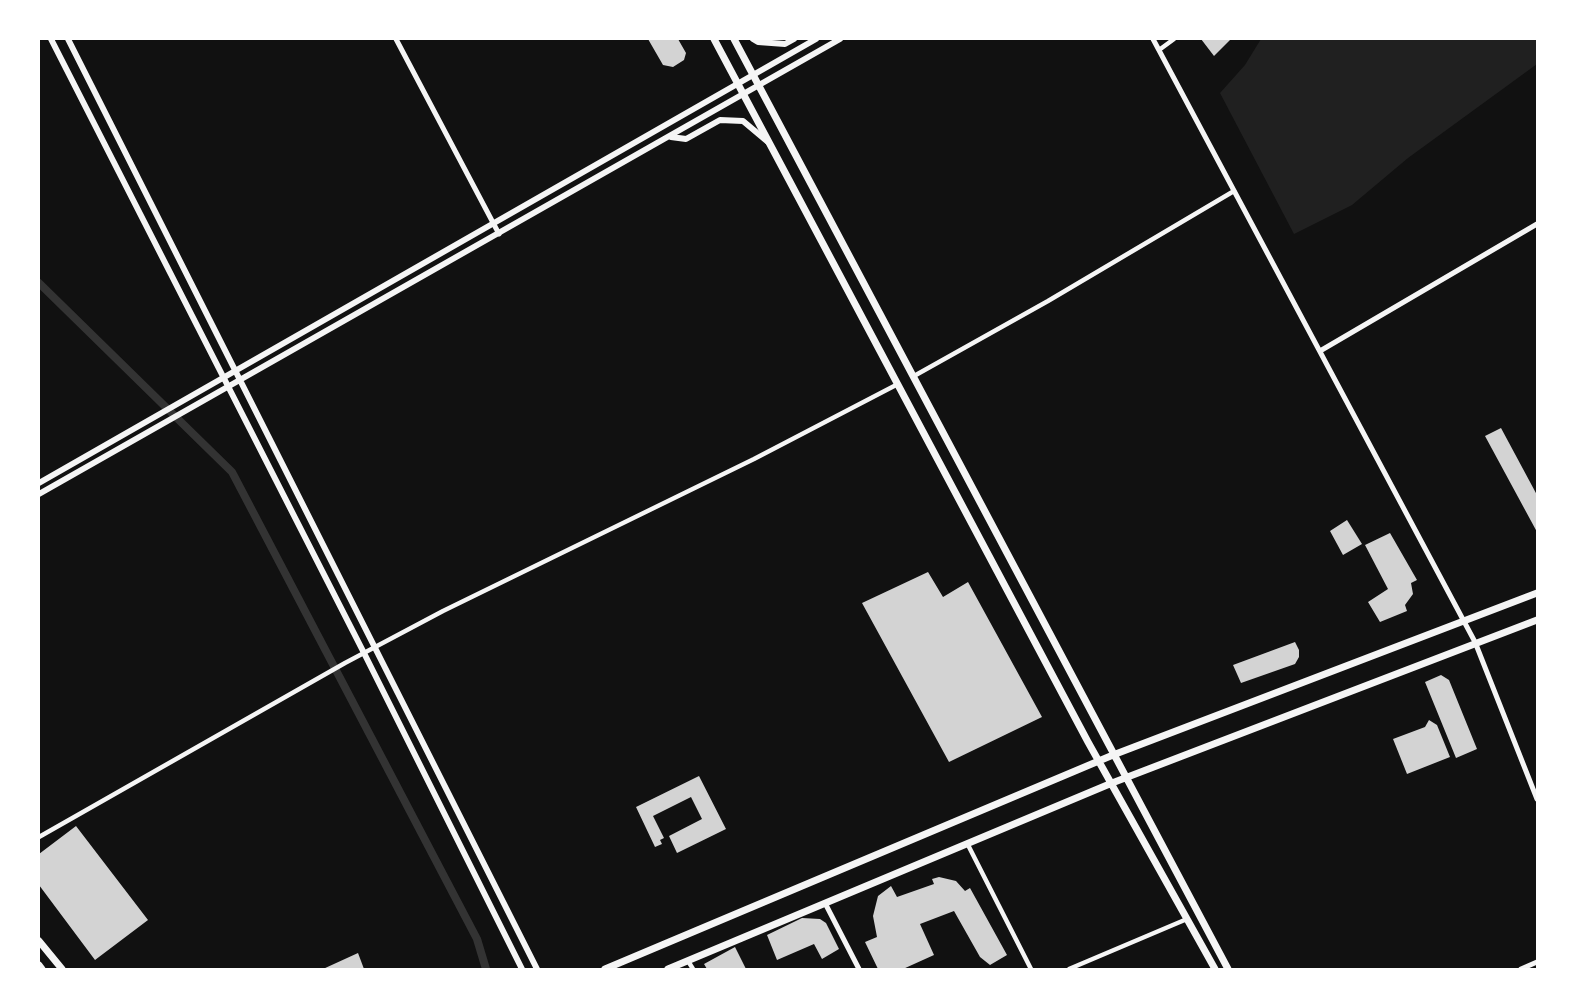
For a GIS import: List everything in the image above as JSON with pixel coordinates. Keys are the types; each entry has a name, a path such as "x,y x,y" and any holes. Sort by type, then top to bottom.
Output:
{"main road":[{"path":"51,39 364,653 522,969"},
{"path":"68,39 537,969"},
{"path":"714,39 1099,761 1215,969"},
{"path":"735,39 1228,969"},
{"path":"753,39 758,42 785,44 794,39"},
{"path":"39,483 816,39"},
{"path":"39,494 744,96 840,39"},
{"path":"670,137 686,140 720,120 743,121 770,144"},
{"path":"604,969 1113,755 1537,593"},
{"path":"668,969 1112,783 1537,620"},
{"path":"39,941 62,969"},
{"path":"39,965 42,969"}],"street":[{"path":"396,39 499,234"},
{"path":"1153,39 1475,642 1537,799"},
{"path":"1159,50 1174,39"},
{"path":"914,376 1048,301 1234,191"},
{"path":"1320,351 1537,224"},
{"path":"39,837 375,647 898,384"},
{"path":"967,843 1031,969"},
{"path":"825,903 859,969"},
{"path":"1069,969 1187,918"},
{"path":"688,961 693,969"},
{"path":"1521,969 1537,962"}],"shaded area":[{"path":"1261,39 1537,39 1537,64 1408,158 1352,205 1294,234 1220,93 1245,65"}],"building":[{"path":"648,39 678,39 686,53 684,60 673,67 663,65"},
{"path":"1201,39 1231,39 1214,56"},
{"path":"1501,428 1537,495 1537,532 1485,436"},
{"path":"1347,520 1362,544 1343,555 1330,531"},
{"path":"1390,533 1417,580 1411,583 1413,594 1405,605 1407,611 1380,622 1368,602 1388,589 1365,545"},
{"path":"928,572 943,597 968,582 1042,717 949,762 862,603"},
{"path":"1295,642 1299,650 1299,657 1295,664 1241,683 1233,665"},
{"path":"1441,675 1449,680 1477,749 1456,758 1425,682"},
{"path":"1429,720 1437,725 1450,757 1407,774 1393,739 1425,727"},
{"path":"699,776 726,829 677,853 669,836 702,819 691,797 653,816 664,838 660,840 662,844 655,847 636,807"},
{"path":"76,826 148,920 95,960 39,885 39,854"},
{"path":"939,877 956,881 965,891 970,888 1007,955 990,965 980,957 954,911 920,924 934,955 903,969 878,969 865,942 877,937 873,916 878,896 891,886 897,897 934,884 932,879"},
{"path":"802,918 820,919 826,923 839,949 822,959 814,944 777,960 767,935"},
{"path":"735,947 746,969 707,969 704,964"},
{"path":"358,953 364,969 323,969"}],"waterway":[{"path":"39,283 232,472 477,939 486,969"}]}
